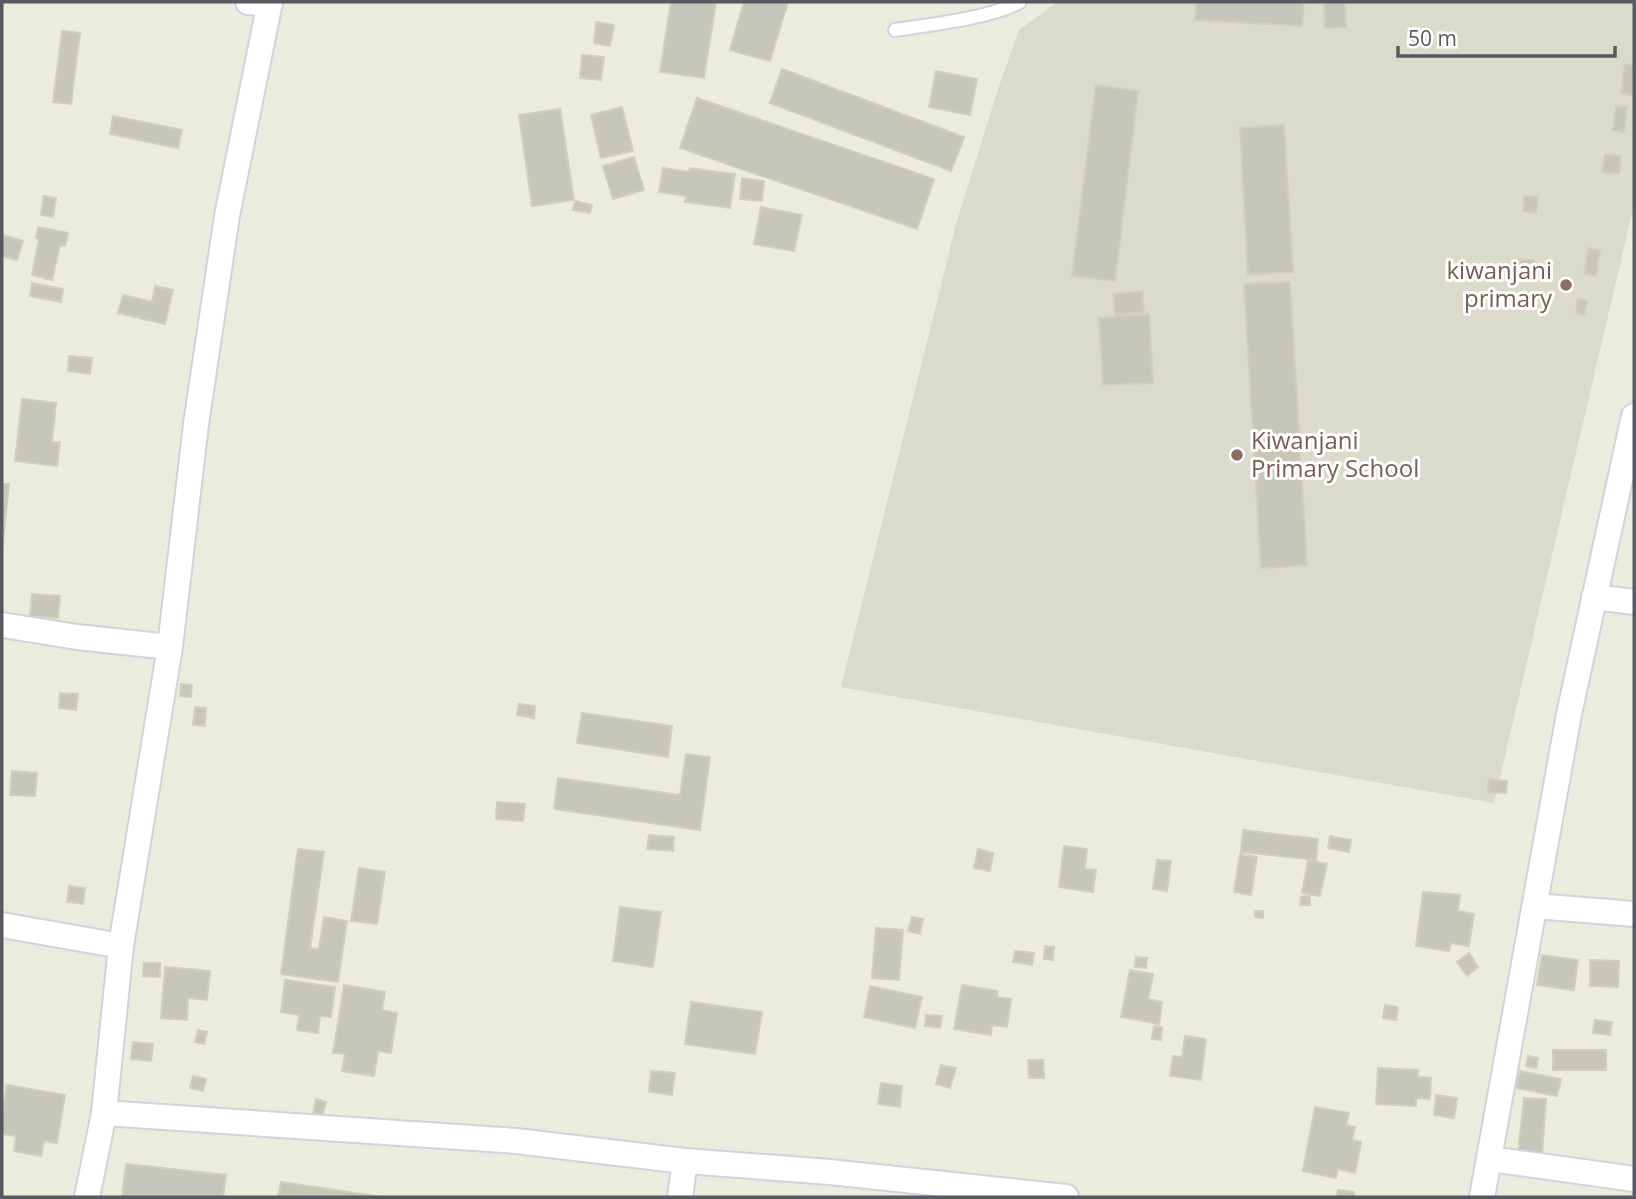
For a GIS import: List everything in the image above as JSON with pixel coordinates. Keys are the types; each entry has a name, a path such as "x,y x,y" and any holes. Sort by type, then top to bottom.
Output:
{"street":[{"path":"87,1197 104,1113 121,946 170,647 195,438 227,216 263,2"},
{"path":"1482,1197 1569,714 1634,416"},
{"path":"1594,597 1634,602"},
{"path":"2,625 77,637 170,647"},
{"path":"1535,906 1634,914"},
{"path":"2,925 121,946"},
{"path":"104,1113 516,1141 685,1161 830,1172 1066,1197"},
{"path":"1490,1159 1634,1179"},
{"path":"680,1197 685,1161"}],"lane":[{"path":"895,30 960,19 1020,2"}],"shaded area":[{"name":"Kiwanjani Primary School","path":"1057,2 1634,2 1634,205 1494,803 841,687 956,224 998,89 1019,30"}],"building":[{"path":"671,2 716,2 704,78 660,72"},
{"path":"744,2 788,2 770,61 730,50"},
{"path":"1196,2 1304,2 1302,26 1195,20"},
{"path":"1324,2 1345,2 1346,27 1325,28"},
{"path":"596,22 614,25 610,46 594,43"},
{"path":"62,31 80,33 71,104 53,102"},
{"path":"582,55 604,57 601,80 580,78"},
{"path":"1625,64 1634,66 1634,96 1621,93"},
{"path":"782,69 964,137 951,171 770,103"},
{"path":"936,71 977,79 970,115 929,107"},
{"path":"1096,85 1138,91 1115,281 1072,276"},
{"path":"697,98 934,179 917,229 680,148"},
{"path":"1616,106 1627,107 1624,132 1613,130"},
{"path":"622,107 633,151 601,158 591,115"},
{"path":"560,109 574,200 532,206 519,115"},
{"path":"113,116 182,130 178,148 110,134"},
{"path":"1284,125 1293,272 1248,275 1240,128"},
{"path":"1605,154 1621,156 1619,174 1602,172"},
{"path":"634,157 644,190 613,199 603,166"},
{"path":"663,168 689,172 690,168 735,174 730,208 685,202 686,196 659,192"},
{"path":"742,178 764,181 762,201 740,199"},
{"path":"44,196 56,198 53,217 41,215"},
{"path":"1524,196 1538,197 1536,213 1523,211"},
{"path":"575,201 592,205 590,213 573,210"},
{"path":"761,207 802,215 794,251 754,244"},
{"path":"38,227 68,233 65,246 60,245 52,280 32,275 39,239 36,238"},
{"path":"2,235 23,241 17,260 2,256"},
{"path":"1588,248 1600,250 1596,276 1584,274"},
{"path":"1519,260 1534,260 1533,280 1518,279"},
{"path":"1290,282 1307,565 1261,568 1244,284"},
{"path":"32,283 63,289 61,302 30,296"},
{"path":"155,286 173,290 165,324 118,313 123,295 152,302"},
{"path":"1142,291 1144,312 1115,315 1113,294"},
{"path":"1578,299 1587,301 1584,315 1576,313"},
{"path":"1149,314 1153,383 1103,385 1099,318"},
{"path":"69,356 92,358 90,374 68,371"},
{"path":"22,399 56,403 52,442 60,442 57,466 15,461"},
{"path":"2,484 9,484 2,549"},
{"path":"32,594 60,596 58,618 30,616"},
{"path":"181,684 192,685 191,697 180,696"},
{"path":"60,693 78,694 76,710 59,708"},
{"path":"519,704 535,706 534,718 517,715"},
{"path":"195,707 206,708 205,726 193,725"},
{"path":"582,713 672,726 668,757 577,743"},
{"path":"686,754 710,757 700,830 554,809 558,778 680,795"},
{"path":"12,771 37,773 35,796 10,795"},
{"path":"1489,779 1507,781 1506,793 1488,792"},
{"path":"497,802 525,804 523,821 496,819"},
{"path":"1243,830 1318,839 1316,860 1241,852"},
{"path":"649,835 674,837 673,851 647,849"},
{"path":"1330,836 1351,840 1349,852 1328,848"},
{"path":"1064,846 1087,849 1085,869 1096,870 1093,892 1059,887"},
{"path":"298,849 324,852 310,948 319,949 324,917 347,921 338,982 281,974"},
{"path":"978,849 993,853 990,871 974,868"},
{"path":"1240,854 1257,857 1251,895 1234,892"},
{"path":"1157,860 1171,861 1167,891 1153,889"},
{"path":"1308,860 1327,864 1320,896 1302,893"},
{"path":"359,868 385,872 377,924 351,921"},
{"path":"69,886 85,888 83,904 67,902"},
{"path":"1423,892 1460,895 1458,911 1474,914 1469,946 1451,943 1449,951 1416,946"},
{"path":"1310,896 1310,905 1300,905 1301,897"},
{"path":"620,907 661,912 653,967 613,961"},
{"path":"1255,911 1263,911 1263,918 1255,917"},
{"path":"912,917 923,919 920,934 908,931"},
{"path":"876,928 903,930 899,980 872,978"},
{"path":"1045,946 1054,947 1053,960 1044,959"},
{"path":"1015,951 1034,953 1032,965 1013,962"},
{"path":"1469,953 1478,967 1467,976 1457,962"},
{"path":"1542,955 1578,960 1574,990 1537,985"},
{"path":"1136,957 1147,958 1146,968 1135,967"},
{"path":"1590,960 1619,961 1618,987 1590,986"},
{"path":"144,963 160,963 160,977 143,976"},
{"path":"165,967 210,971 207,1000 188,998 187,1020 161,1018"},
{"path":"1130,970 1153,974 1148,999 1162,1002 1159,1024 1121,1017"},
{"path":"285,980 335,987 331,1017 320,1016 318,1033 297,1030 299,1015 281,1012"},
{"path":"344,985 385,992 382,1010 397,1013 391,1053 378,1051 374,1076 342,1071 345,1054 333,1053"},
{"path":"962,985 998,991 997,997 1011,999 1007,1027 992,1025 991,1035 954,1029"},
{"path":"870,986 922,997 915,1028 864,1017"},
{"path":"691,1002 762,1012 755,1054 685,1044"},
{"path":"1385,1005 1398,1007 1396,1020 1383,1018"},
{"path":"926,1015 942,1016 940,1028 925,1026"},
{"path":"1595,1020 1612,1022 1610,1035 1593,1033"},
{"path":"1154,1026 1162,1027 1161,1040 1152,1039"},
{"path":"198,1030 207,1032 204,1044 195,1042"},
{"path":"1185,1036 1206,1039 1201,1080 1170,1076 1173,1056 1182,1057"},
{"path":"133,1042 153,1044 151,1061 131,1059"},
{"path":"1553,1050 1606,1050 1606,1070 1553,1070"},
{"path":"1528,1056 1538,1058 1536,1068 1526,1066"},
{"path":"1028,1060 1043,1060 1044,1078 1029,1078"},
{"path":"941,1065 956,1068 950,1088 936,1084"},
{"path":"1378,1068 1418,1070 1418,1077 1431,1078 1430,1099 1416,1098 1416,1106 1376,1104"},
{"path":"651,1071 675,1073 672,1095 649,1092"},
{"path":"1520,1071 1561,1079 1557,1096 1516,1088"},
{"path":"193,1076 206,1079 203,1091 190,1088"},
{"path":"881,1083 902,1086 900,1107 878,1104"},
{"path":"7,1085 65,1095 57,1143 44,1141 41,1156 14,1151 16,1136 2,1134"},
{"path":"1436,1095 1457,1098 1454,1118 1434,1115"},
{"path":"1524,1098 1546,1099 1542,1154 1518,1153"},
{"path":"316,1099 326,1102 322,1117 313,1114"},
{"path":"1315,1107 1349,1113 1346,1125 1355,1127 1352,1140 1361,1142 1355,1173 1338,1169 1336,1178 1303,1171"},
{"path":"126,1164 226,1175 223,1197 122,1197"},
{"path":"281,1182 383,1197 278,1197"},
{"path":"1338,1190 1354,1192 1354,1197 1337,1197"}],"place":[{"name":"kiwanjani primary","path":"1566,285"},
{"name":"Kiwanjani Primary School","path":"1237,455"}]}
